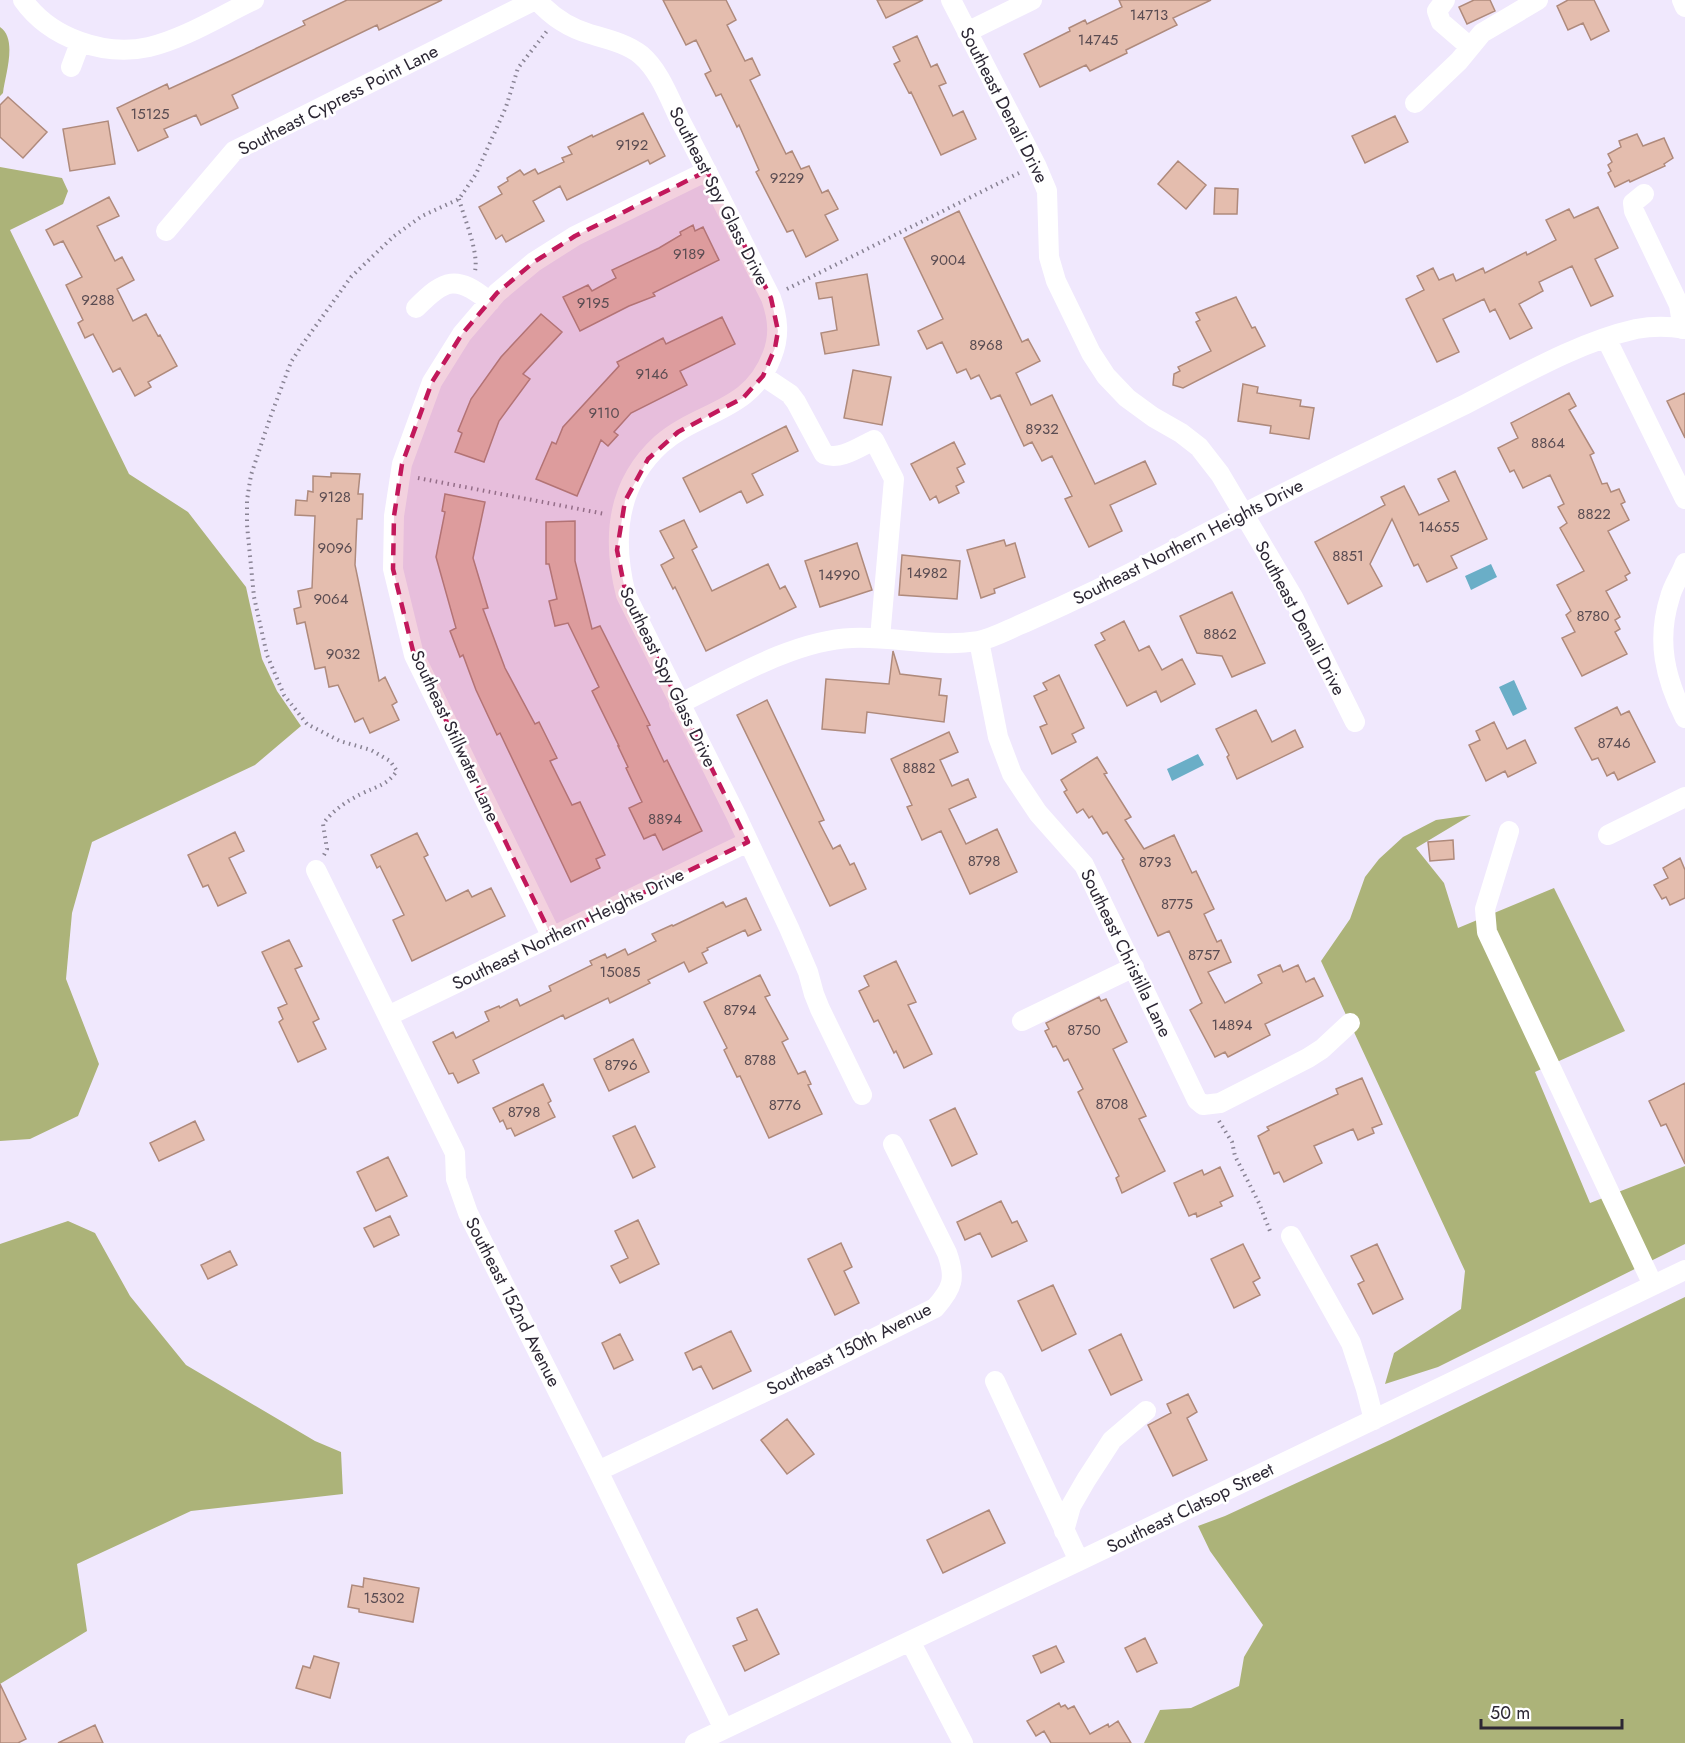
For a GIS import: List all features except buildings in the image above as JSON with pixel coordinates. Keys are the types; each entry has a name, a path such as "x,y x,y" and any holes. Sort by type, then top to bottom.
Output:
{"street":[{"path":"23,0 59,32 80,43 119,49 148,47 174,39 254,0"},
{"name":"Southeast Spy Glass Drive","path":"536,0 556,18 588,34 610,39 640,55 656,74 707,171 776,312 778,331 775,348 763,376 743,398 678,432 661,444 648,459 634,480 620,517 617,550 626,595 800,951 820,1009 861,1095"},
{"name":"Southeast Cypress Point Lane","path":"166,231 234,152 536,0"},
{"name":"Southeast Denali Drive","path":"951,0 1036,165 1047,191 1049,257 1056,281 1091,353 1106,376 1127,398 1199,447 1220,474 1293,597 1355,722"},
{"path":"967,32 1032,0"},
{"path":"1445,0 1437,11 1441,22 1470,47"},
{"path":"1415,103 1482,33 1538,0"},
{"path":"1682,0 1685,7"},
{"path":"71,67 80,43"},
{"name":"Southeast Stillwater Lane","path":"552,937 414,655 393,569 394,516 402,464 432,382 462,334 490,302 534,262 575,236 707,171"},
{"path":"1644,194 1633,203 1634,211 1679,305 1684,329"},
{"path":"416,309 433,291 446,284 459,283 470,287 490,302"},
{"name":"Southeast Northern Heights Drive","path":"679,704 754,667 823,641 880,638 949,643 978,641 998,635 1167,554 1244,512 1578,349 1637,329 1668,326 1684,329"},
{"path":"1606,338 1685,499"},
{"path":"763,376 790,394 824,454 831,457 841,455 874,440 894,479 880,638"},
{"path":"1685,563 1670,595 1662,626 1662,651 1670,681 1685,718"},
{"name":"Southeast Christilla Lane","path":"978,641 1001,749 1012,774 1038,813 1084,865 1193,1092 1206,1105"},
{"path":"1608,835 1685,797"},
{"path":"1509,831 1485,909 1487,932 1653,1285"},
{"name":"Southeast Northern Heights Drive","path":"388,1016 748,842"},
{"name":"Southeast 152nd Avenue","path":"316,870 455,1153 456,1179 468,1213 724,1729"},
{"path":"1022,1021 1134,967"},
{"path":"1206,1105 1220,1103 1308,1058 1323,1049 1350,1023"},
{"name":"Southeast 150th Avenue","path":"598,1471 935,1308 948,1293 952,1281 952,1268 947,1252 893,1143"},
{"path":"1292,1236 1351,1343 1374,1420"},
{"name":"Southeast Clatsop Street","path":"695,1743 1685,1270"},
{"path":"995,1381 1079,1561"},
{"path":"1064,1531 1071,1506 1112,1440 1146,1411"},
{"path":"910,1641 963,1743"}],"path":[{"path":"316,870 327,849 323,824 331,813 361,794 390,782 397,771 390,761 371,750 340,741 307,724 284,695 267,655 254,597 247,508 251,475 291,362 351,277 394,236 422,216 459,199 476,174 498,126 518,68 556,18"},
{"path":"771,298 798,282 1036,165"},
{"path":"459,199 476,266 470,287"},
{"path":"400,475 620,517"},
{"path":"1206,1105 1232,1142 1235,1156 1259,1203 1270,1231 1292,1236"}],"highlighted area":[{"path":"707,171 771,298 778,331 775,348 763,376 743,398 678,432 648,459 625,501 617,550 626,595 748,842 552,937 414,655 393,569 394,516 402,464 432,382 462,334 497,293 534,262 575,236"}],"green space":[{"path":"0,27 8,40 9,58 3,93 0,96"},
{"path":"0,167 62,178 68,191 63,204 10,230 129,474 188,512 246,587 262,659 277,691 301,726 255,765 92,842 72,913 66,979 99,1064 78,1116 30,1139 0,1141"},
{"path":"1471,815 1416,848 1444,883 1458,928 1554,888 1625,1031 1535,1072 1590,1203 1685,1166 1685,1244 1438,1367 1385,1384 1394,1353 1461,1309 1465,1271 1321,961 1350,919 1365,877 1379,859 1403,837 1436,820"},
{"path":"68,1221 95,1233 130,1296 186,1365 315,1441 341,1452 343,1494 191,1511 77,1564 87,1631 0,1684 0,1244"},
{"path":"1685,1297 1685,1743 1144,1743 1160,1710 1191,1708 1239,1686 1244,1657 1263,1625 1210,1551 1198,1526 1225,1516 1390,1440"}],"water":[{"path":"1491,564 1497,577 1471,590 1465,576"},
{"path":"1514,680 1527,709 1513,716 1499,687"},
{"path":"1198,754 1204,765 1172,781 1167,769"}]}
